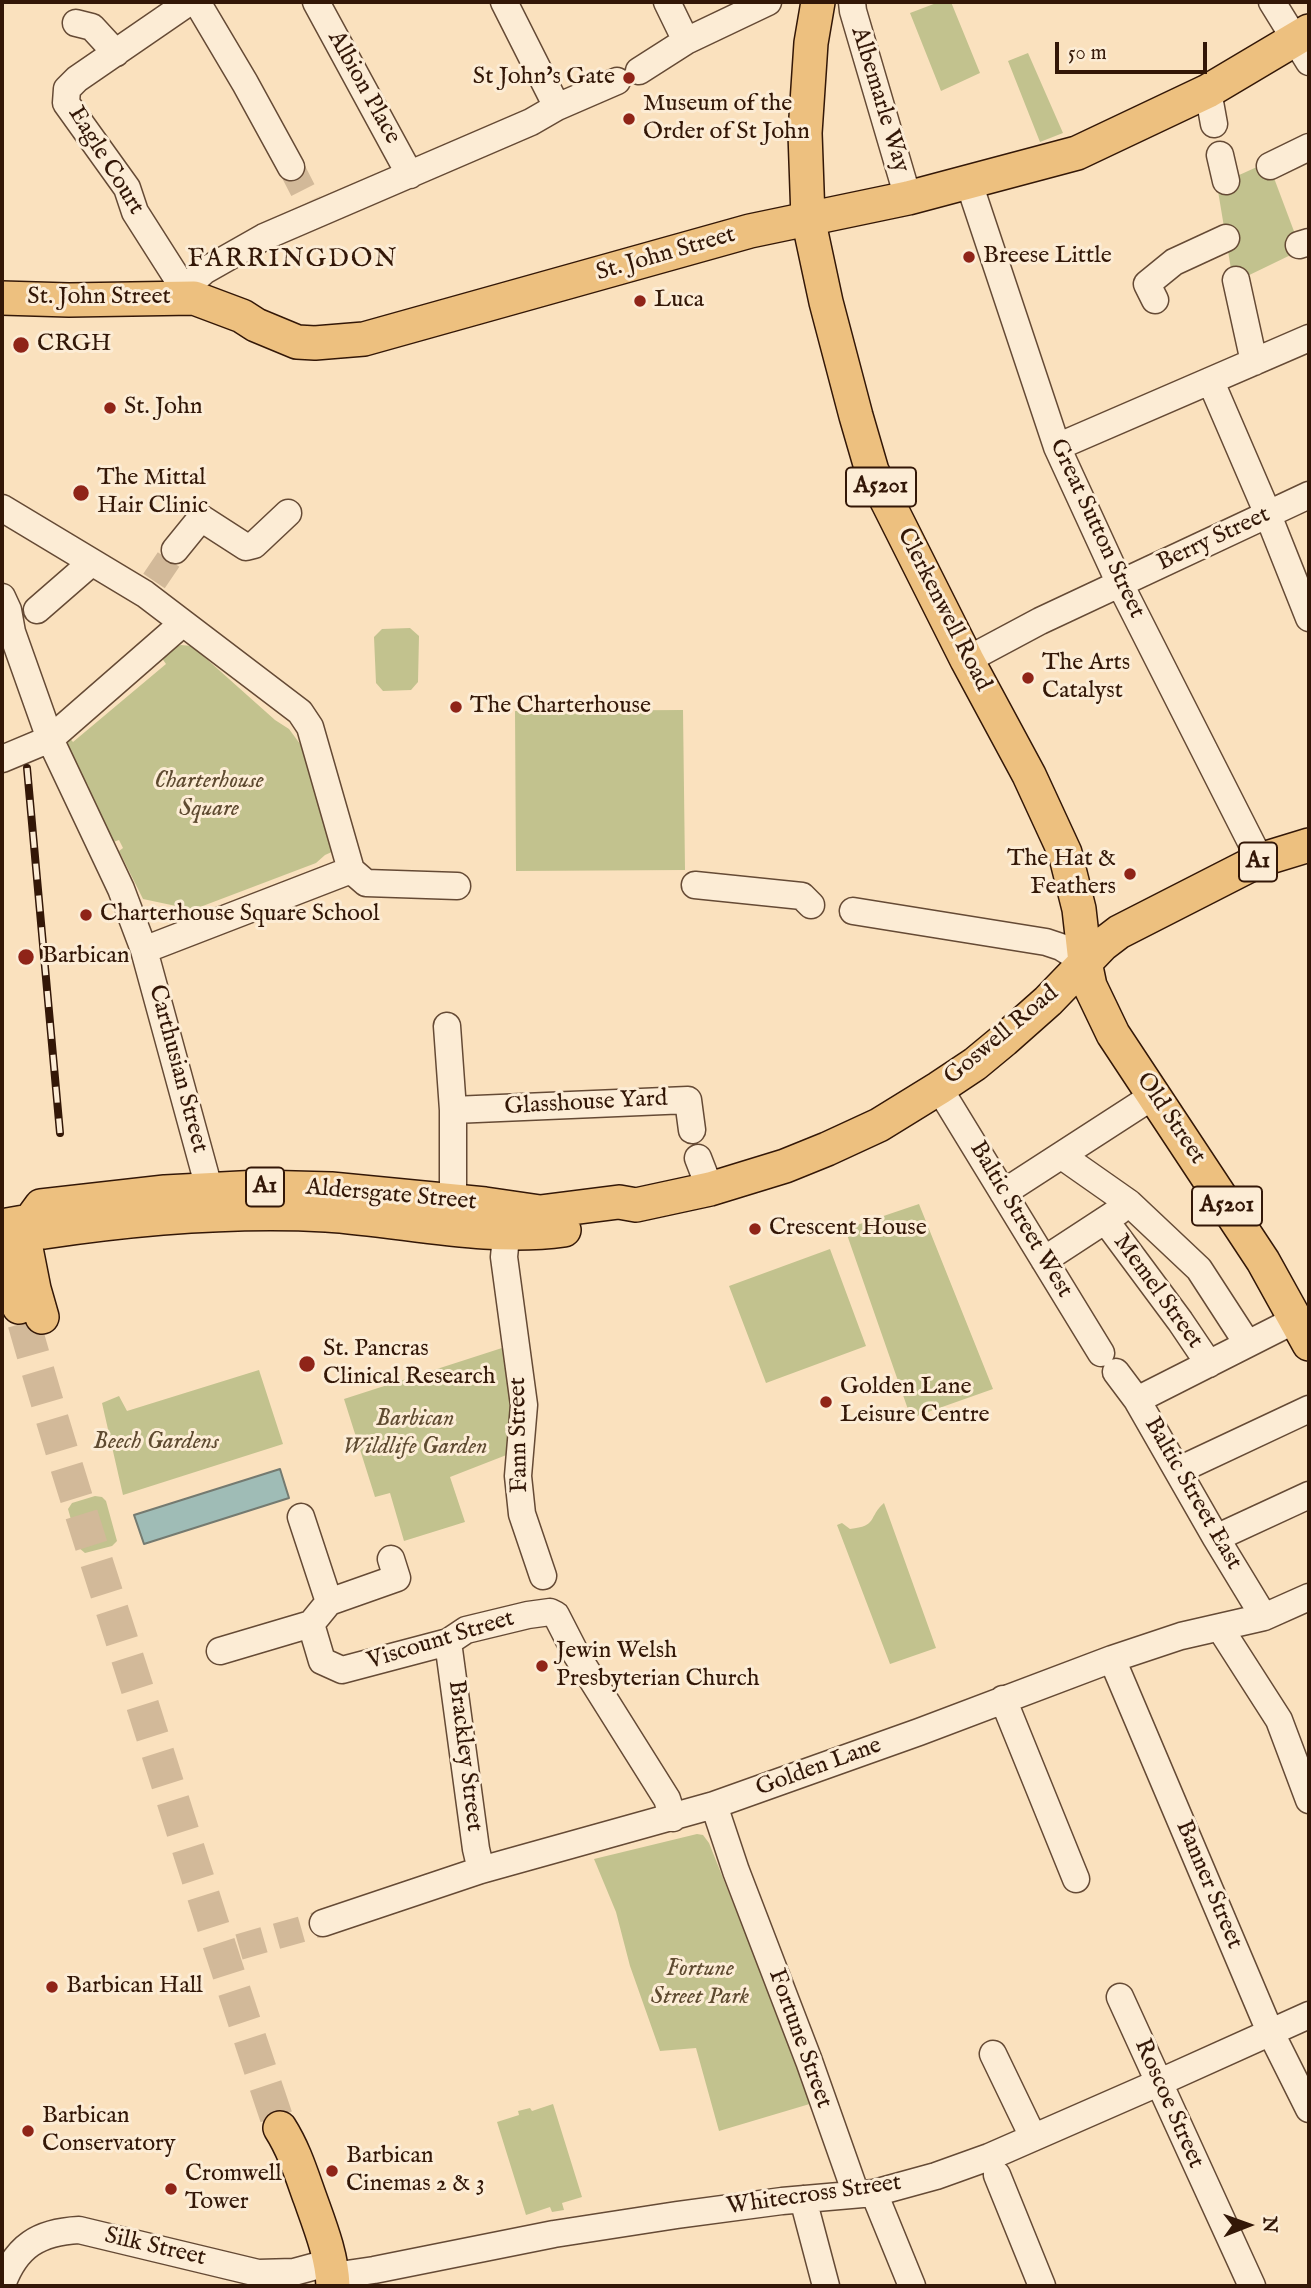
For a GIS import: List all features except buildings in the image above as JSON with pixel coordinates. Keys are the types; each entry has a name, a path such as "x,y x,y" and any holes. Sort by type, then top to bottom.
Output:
{"main road":[{"name":"Clerkenwell Road","path":"818,2 811,43 805,133 808,219 826,302 872,471 967,660 1029,775 1065,853 1079,909 1085,962"},
{"name":"St. John Street","path":"2,299 69,300 184,293 242,316 296,342 364,339 750,231 908,198 1077,153 1305,44"},
{"name":"Goswell Road","path":"507,1220 540,1212 619,1202 636,1205 710,1189 785,1166 879,1125 975,1064 1048,1001 1102,945 1119,932 1260,860 1309,845"},
{"name":"Old Street","path":"1085,962 1090,986 1113,1034 1256,1251 1303,1331"},
{"name":"Aldersgate Street","path":"18,1223 41,1206 207,1188 260,1187 331,1189 453,1201 507,1220"},
{"name":"Aldersgate Street","path":"18,1223 44,1232 164,1216 268,1213 507,1220"},
{"path":"2,1252 33,1320 34,1289 18,1223"},
{"path":"289,2133 332,2275"}],"street":[{"name":"Eagle Court","path":"184,293 135,212 127,188 66,103 67,89 77,79 189,2"},
{"path":"197,2 245,82 291,167"},
{"name":"Albion Place","path":"316,2 410,175"},
{"path":"504,2 556,107"},
{"path":"667,2 686,41"},
{"path":"184,293 204,271 312,208 410,175 531,122 556,107 628,76 734,8 768,2"},
{"name":"Albemarle Way","path":"852,2 908,198"},
{"path":"1272,2 1305,44"},
{"path":"76,23 92,26 116,53"},
{"path":"1208,91 1214,124"},
{"path":"1270,166 1309,147"},
{"path":"1220,155 1226,181"},
{"name":"Great Sutton Street","path":"969,183 1057,447 1120,584 1260,860"},
{"path":"1154,300 1147,284 1174,262 1226,238"},
{"path":"1236,280 1254,362"},
{"path":"1057,447 1309,338"},
{"path":"1211,382 1309,615"},
{"name":"Berry Street","path":"967,660 1040,621 1309,495"},
{"path":"4,509 91,563 144,588 183,623 300,712 307,720 351,870 366,883 457,886"},
{"path":"175,550 201,518 246,547 254,545 288,513"},
{"path":"37,610 91,563"},
{"path":"4,607 50,739 121,889 144,950 351,870"},
{"path":"2,758 50,739 183,623"},
{"path":"695,885 802,896 811,905"},
{"path":"853,911 1046,942 1061,947 1085,962"},
{"name":"Carthusian Street","path":"144,950 207,1188"},
{"path":"447,1026 453,1110 453,1201"},
{"name":"Baltic Street West","path":"939,1088 1109,1362"},
{"path":"1003,1193 1153,1096"},
{"name":"Glasshouse Yard","path":"453,1110 688,1100 692,1130"},
{"path":"1062,1156 1129,1203 1199,1269 1247,1343"},
{"path":"698,1158 710,1189"},
{"path":"1044,1260 1129,1203"},
{"name":"Fann Street","path":"507,1220 504,1257 524,1405 518,1476 522,1514 543,1576"},
{"name":"Memel Street","path":"1105,1220 1181,1321 1209,1364"},
{"path":"1137,1400 1247,1343 1303,1331"},
{"name":"Baltic Street East","path":"1109,1362 1137,1400 1264,1617"},
{"path":"1179,1471 1309,1409"},
{"path":"1216,1538 1309,1495"},
{"path":"301,1517 329,1602"},
{"path":"220,1651 311,1624 329,1602 397,1578 391,1559"},
{"name":"Golden Lane","path":"323,1923 481,1870 714,1805 909,1736 1112,1659 1181,1636 1264,1617 1309,1597"},
{"name":"Viscount Street","path":"311,1624 321,1661 342,1670 448,1642 466,1630 528,1615 550,1612 556,1615 576,1654 667,1799 673,1818"},
{"path":"1220,1628 1279,1720 1309,1800"},
{"name":"Brackley Street","path":"448,1642 481,1870"},
{"name":"Banner Street","path":"1112,1659 1270,2032 1309,2109"},
{"path":"1003,1699 1076,1879"},
{"name":"Fortune Street","path":"714,1805 736,1871 809,2061 865,2193 912,2286"},
{"name":"Roscoe Street","path":"1120,1997 1252,2286"},
{"name":"Whitecross Street","path":"332,2275 374,2270 485,2247 677,2215 865,2193 936,2176 1033,2137 1309,2015"},
{"path":"993,2054 1033,2137"},
{"path":"997,2175 1042,2286"},
{"path":"803,2199 826,2286"},
{"name":"Silk Street","path":"2,2285 16,2256 40,2237 61,2231 79,2230 258,2273 332,2275"}],"green space":[{"path":"939,2 951,2 980,73 941,91 910,13"},
{"path":"1028,53 1063,133 1040,142 1008,61"},
{"path":"1268,162 1301,250 1233,281 1217,185"},
{"path":"410,628 419,636 418,682 411,690 383,691 376,683 374,637 382,629"},
{"name":"Charterhouse Square","path":"181,645 192,646 275,720 289,729 309,756 334,851 316,863 179,915 176,906 143,899 119,851 123,848 119,840 113,842 86,794 89,791 88,785 82,783 62,740 67,735 73,742 166,664 159,654"},
{"path":"683,710 685,870 516,871 515,711"},
{"path":"919,1204 993,1389 911,1418 845,1229"},
{"path":"830,1249 866,1346 766,1383 729,1286"},
{"name":"Barbican Wildlife Garden","path":"502,1348 514,1402 509,1454 450,1477 465,1522 404,1541 390,1493 375,1497 344,1399"},
{"name":"Beech Gardens","path":"259,1370 283,1444 123,1495 102,1403 119,1396 127,1411"},
{"path":"95,1496 106,1501 117,1541 112,1546 85,1553 79,1548 68,1509 72,1503"},
{"path":"884,1503 936,1648 890,1664 837,1525 842,1523 850,1529 865,1526"},
{"name":"Fortune Street Park","path":"697,1834 703,1835 709,1843 813,2103 719,2131 696,2048 660,2051 630,1966 616,1912 594,1859"},
{"path":"553,2104 582,2197 562,2203 564,2210 552,2212 550,2207 526,2215 497,2122 519,2115 518,2111 530,2108 532,2111"}],"water":[{"path":"280,1469 289,1498 144,1544 134,1515"}],"tunnel":[{"path":"291,167 309,202"},
{"path":"154,581 175,550"},
{"path":"24,1323 90,1543 280,2128"},
{"path":"239,1947 323,1923"}],"railway":[{"path":"27,768 60,1133"}],"place":[{"name":"St John's Gate","path":"629,78"},
{"name":"Museum of the Order of St John","path":"629,119"},
{"name":"Breese Little","path":"969,257"},
{"name":"Luca","path":"640,301"},
{"name":"CRGH","path":"21,345"},
{"name":"St. John","path":"110,408"},
{"name":"The Mittal Hair Clinic","path":"81,493"},
{"name":"The Arts Catalyst","path":"1028,678"},
{"name":"The Charterhouse","path":"456,707"},
{"name":"The Hat & Feathers","path":"1130,874"},
{"name":"Charterhouse Square School","path":"86,915"},
{"name":"Barbican","path":"26,957"},
{"name":"Crescent House","path":"755,1229"},
{"name":"St. Pancras Clinical Research","path":"307,1364"},
{"name":"Golden Lane Leisure Centre","path":"826,1402"},
{"name":"Jewin Welsh Presbyterian Church","path":"542,1666"},
{"name":"Barbican Hall","path":"52,1987"},
{"name":"Barbican Conservatory","path":"28,2131"},
{"name":"Barbican Cinemas 2 & 3","path":"332,2171"},
{"name":"Cromwell Tower","path":"171,2189"}],"district":[{"name":"FARRINGDON","path":"293,261"}]}
